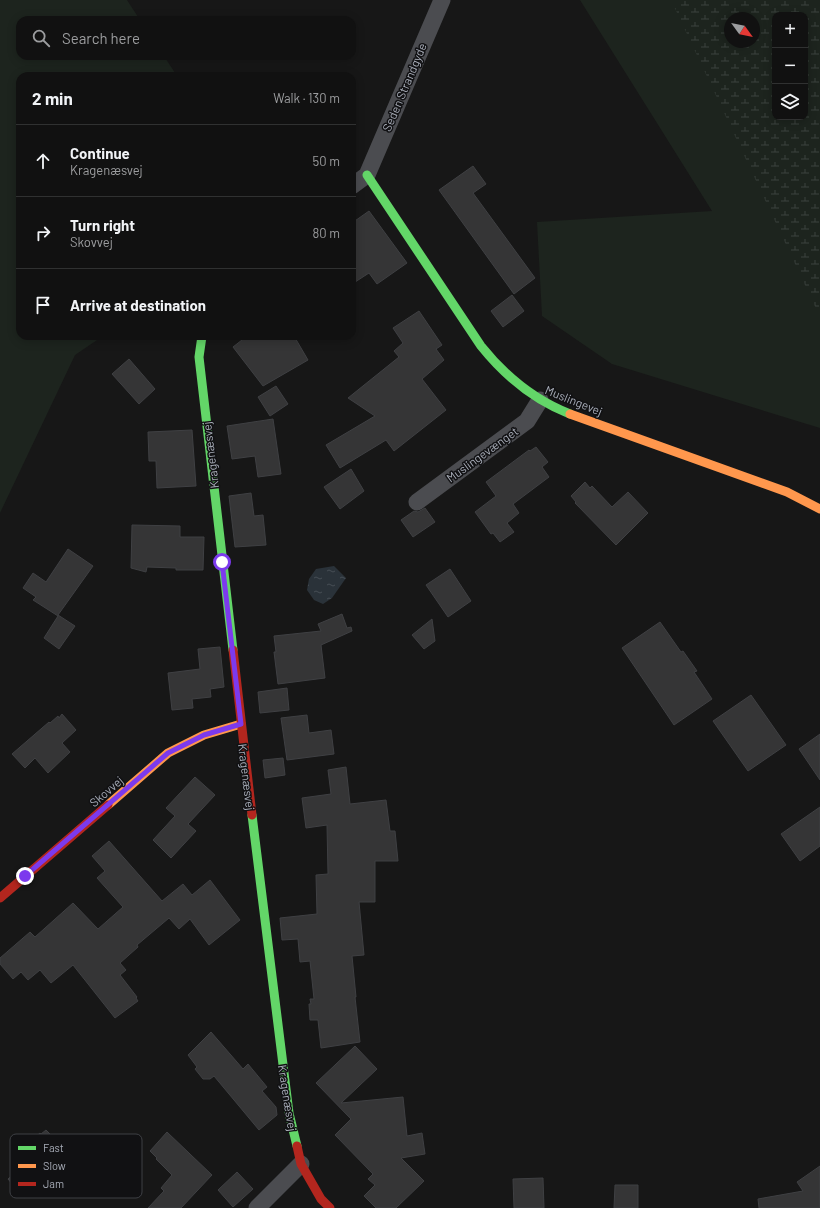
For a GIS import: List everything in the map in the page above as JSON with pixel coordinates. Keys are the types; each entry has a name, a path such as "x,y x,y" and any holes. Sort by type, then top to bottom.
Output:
{"street":[{"name":"Seden Strandgyde","path":"367,175 442,0"},
{"path":"356,183 367,175"},
{"name":"Muslingevej","path":"367,175 484,350 495,363 528,392 555,408 787,492 820,509"},
{"name":"Kragenæsvej","path":"201,340 199,357 241,724 289,1113 301,1164 321,1199 330,1208"},
{"name":"Muslingevænget","path":"417,502 527,421 540,400"},
{"name":"Skovvej","path":"0,898 168,753 204,735 241,724"},
{"path":"257,1208 301,1164"}],"green space":[{"path":"0,0 127,0 137,16 16,16 16,60 167,60 174,72 16,72 16,340 97,340 75,355 0,513"},
{"path":"580,0 820,0 820,428 612,364 542,316 537,222 712,211"},
{"path":"671,0 820,0 820,317"}],"water":[{"path":"334,566 346,578 332,598 323,604 314,600 307,590 309,579 316,569"}],"building":[{"path":"473,166 486,184 473,193 535,278 514,294 439,190"},
{"path":"369,211 407,263 377,284 369,273 356,281 356,220"},
{"path":"512,295 524,311 503,327 491,311"},
{"path":"419,311 442,345 436,349 444,360 422,379 446,410 394,451 386,440 340,468 326,445 375,416 348,398 399,357 394,351 403,343 393,328"},
{"path":"242,340 296,340 308,360 263,386 233,347"},
{"path":"129,359 155,389 139,404 112,374"},
{"path":"276,386 288,404 270,416 258,397"},
{"path":"273,419 281,474 258,477 255,456 232,459 227,426"},
{"path":"192,430 196,486 157,488 156,461 149,461 148,432"},
{"path":"536,447 548,462 542,467 549,477 513,504 519,513 507,523 514,532 500,542 493,533 491,534 475,512 496,496 486,482 529,450 530,451"},
{"path":"351,469 364,491 340,509 324,487"},
{"path":"585,482 590,488 592,486 612,507 628,492 648,513 616,545 575,503 576,502 571,496"},
{"path":"251,493 254,516 263,515 266,545 235,547 229,496"},
{"path":"425,508 435,522 413,537 401,520 414,511 418,512"},
{"path":"132,525 180,526 180,537 204,537 203,570 176,570 176,568 147,567 146,572 131,568"},
{"path":"68,549 93,566 58,615 75,626 59,649 44,638 58,616 33,600 36,597 23,588 33,573 46,582"},
{"path":"450,569 471,601 448,617 426,585"},
{"path":"342,614 347,628 351,627 352,631 321,645 325,678 278,684 274,652 276,652 274,636 321,631 318,624"},
{"path":"432,619 435,641 424,649 412,635"},
{"path":"660,622 681,652 683,651 697,671 694,672 712,699 674,725 622,648"},
{"path":"220,647 224,687 210,689 211,697 192,699 193,708 172,710 168,673 200,669 198,649"},
{"path":"287,688 289,710 260,713 258,692"},
{"path":"751,695 786,745 748,771 713,721"},
{"path":"62,714 76,730 62,743 70,752 48,773 35,758 25,768 12,754 49,722 50,723 58,716 59,718"},
{"path":"307,715 309,733 331,730 334,754 287,760 281,718"},
{"path":"820,734 820,780 799,749"},
{"path":"283,758 285,775 265,778 263,760"},
{"path":"346,767 350,804 386,800 390,831 395,831 398,861 375,861 375,902 359,902 364,955 352,956 360,1042 321,1048 318,1020 310,1020 309,1004 311,1004 310,999 314,999 310,961 300,962 298,939 282,940 280,918 317,914 316,875 328,874 327,825 306,828 302,798 331,794 328,770"},
{"path":"195,777 215,795 188,824 196,831 171,858 153,840 175,816 166,808"},
{"path":"820,807 820,846 800,861 781,834"},
{"path":"109,841 162,901 183,884 192,895 210,880 240,920 209,945 190,919 179,929 169,918 137,945 138,947 120,963 126,970 120,975 137,997 136,998 138,1001 115,1018 73,965 51,983 40,970 28,980 21,972 13,979 0,964 0,958 30,932 35,937 73,903 98,929 123,907 97,878 105,871 92,856"},
{"path":"211,1032 243,1069 248,1064 267,1087 262,1091 276,1107 277,1115 259,1130 214,1076 210,1079 203,1079 195,1069 197,1067 188,1055"},
{"path":"355,1046 377,1069 341,1103 403,1097 407,1136 422,1133 425,1154 401,1158 424,1181 396,1208 376,1208 364,1196 375,1185 368,1179 373,1174 335,1135 351,1119 316,1083"},
{"path":"46,1130 50,1134 41,1134"},
{"path":"167,1132 212,1175 181,1208 148,1208 164,1191 161,1188 172,1175 150,1151"},
{"path":"820,1166 820,1208 759,1208 758,1199 803,1191 797,1182"},
{"path":"237,1172 253,1189 233,1207 218,1190"},
{"path":"543,1178 544,1208 514,1208 513,1179"},
{"path":"615,1185 638,1185 638,1208 614,1208"}],"traffic: fast":[{"path":"367,175 481,346 490,357 510,377 532,394 544,402 570,414"},
{"path":"201,340 199,357 233,650"},
{"path":"252,815 289,1113 297,1146"}],"traffic: slow":[{"path":"570,414 787,492 820,509"},
{"path":"108,805 168,753 204,735 241,724"}],"traffic: jam":[{"path":"233,650 252,815"},
{"path":"0,898 108,805"},
{"path":"297,1146 301,1164 321,1199 330,1208"}],"route":[{"path":"25,876 168,753 204,735 241,724 222,562"}]}
